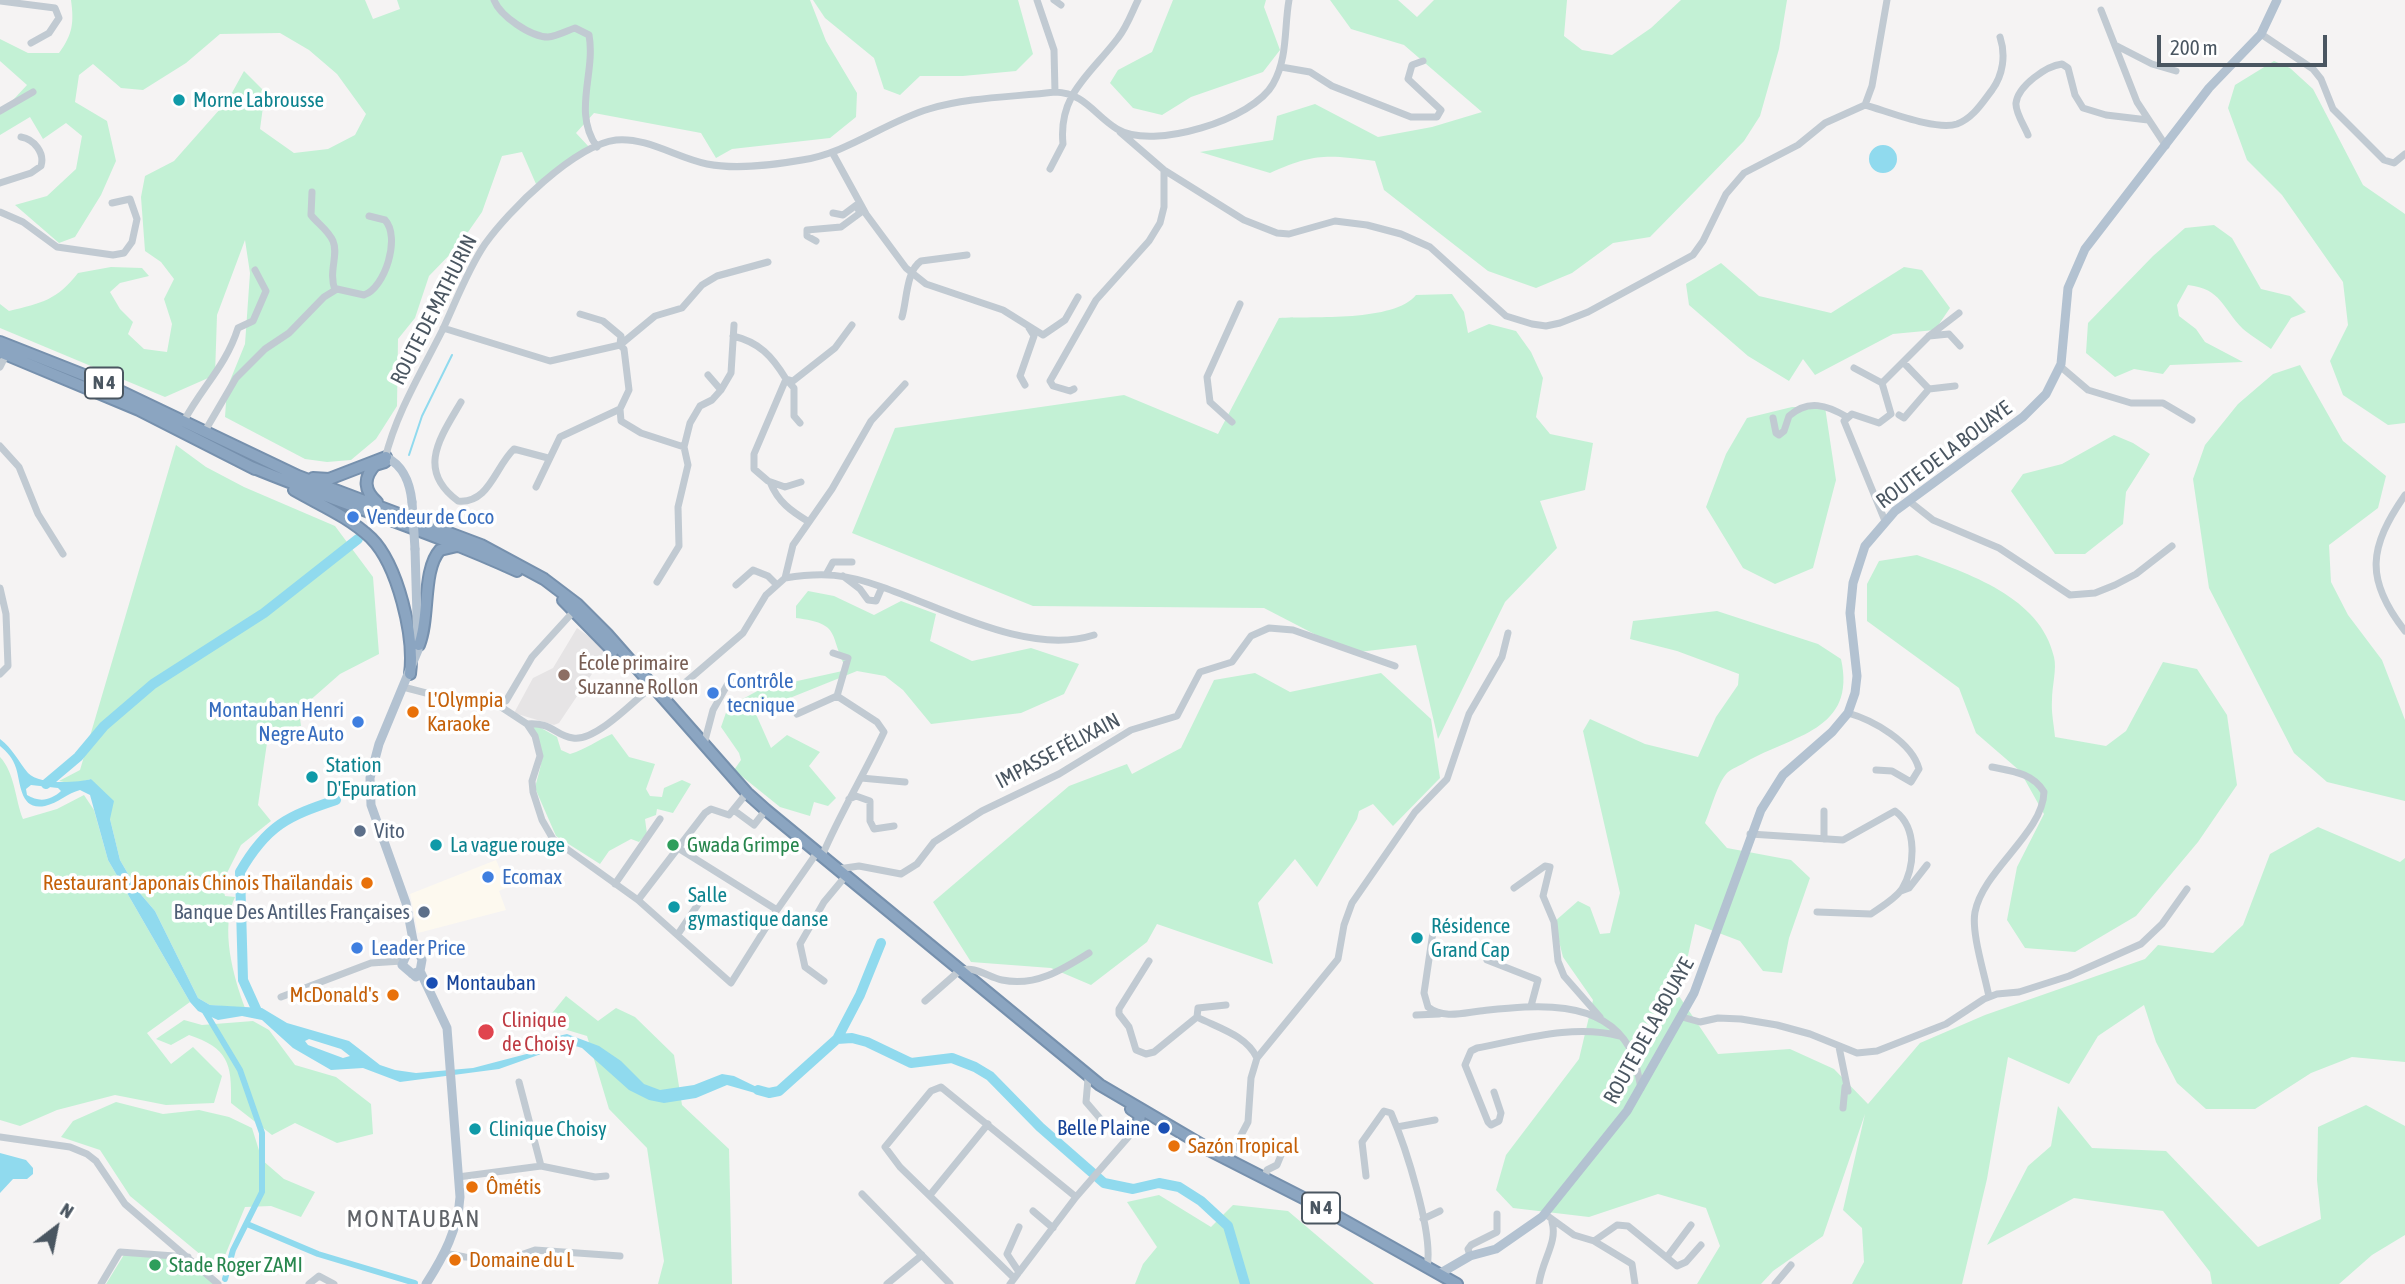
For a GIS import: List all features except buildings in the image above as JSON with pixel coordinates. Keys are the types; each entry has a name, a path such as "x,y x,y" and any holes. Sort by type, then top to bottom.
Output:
{"highway":[{"name":"N 4","path":"0,342 99,381 249,466 339,503 457,545 521,572 542,585 574,611 650,688 746,794 1088,1079 1163,1125 1265,1177 1457,1284"},
{"name":"N 4","path":"1,356 182,426 205,430 267,462 481,545 544,579 585,612 747,793 819,855"},
{"path":"267,462 324,480 385,460"},
{"path":"382,506 370,496 366,483 370,470 385,460"},
{"path":"249,466 352,523 366,534 379,549 402,600 415,641"},
{"path":"410,674 421,608 434,558 440,551 457,545"},
{"path":"402,600 421,608"},
{"name":"N 4","path":"959,971 1100,1085 1214,1152"},
{"path":"1121,1101 1140,1115 1138,1126"},
{"path":"1138,1126 1147,1120 1163,1125"}],"main road":[{"name":"ROUTE DE LA BOUAYE","path":"1439,1274 1470,1256 1504,1244 1549,1217 1642,1088 1682,1017 1716,939 1729,892 1760,810 1783,775 1832,732 1848,713 1857,676 1850,613 1853,583 1865,546 1885,522 1909,501 2023,417 2046,394 2061,367 2068,288 2075,268 2099,230 2220,76 2261,34 2277,0"},
{"path":"385,460 398,464 409,485 421,608 415,641"},
{"path":"406,966 422,964 371,796 373,762 410,674"},
{"path":"406,966 413,940"},
{"path":"406,966 413,953 420,957"},
{"path":"406,966 425,984 444,1016 458,1177 459,1215 444,1253 426,1284"}],"street":[{"path":"494,0 503,17 542,36 558,35 575,28 589,35 585,115 589,136 597,147"},
{"path":"1037,0 1054,50 1055,92"},
{"path":"1050,169 1063,144 1060,133 1071,94 1119,37 1138,0"},
{"path":"1118,130 1143,137 1171,136 1228,116 1263,97 1272,86 1281,66 1289,0"},
{"path":"1887,0 1872,86 1865,105 1931,123 1954,125 1961,122 1979,107 1998,81 2004,60 2000,37"},
{"path":"0,1 55,8 59,18 54,26 32,43"},
{"path":"2101,10 2137,102 2166,146"},
{"path":"2261,34 2313,69 2321,79 2333,109 2384,160 2395,163 2404,159"},
{"path":"2115,45 2152,65 2176,71"},
{"path":"1281,66 1310,72 1332,86 1412,117 1428,119 1437,117 1441,110 1408,79 1412,65 1423,61"},
{"path":"2028,135 2016,104 2024,88 2054,65 2062,64 2068,68 2075,95 2083,108 2106,115 2148,120"},
{"path":"0,111 33,92"},
{"name":"ROUTE DE MATHURIN","path":"385,460 399,418 484,245 514,209 539,186 597,147 628,140 687,159 732,166 803,160 832,152 900,119 930,108 1055,92 1071,94 1093,106 1164,170 1244,220 1277,233 1289,234 1324,222 1348,221 1413,239 1452,265 1506,316 1546,326 1588,312 1693,255 1726,194 1744,173 1798,145 1825,123 1865,105"},
{"path":"0,183 41,166 41,153 30,140 22,137"},
{"path":"832,152 858,205 891,250 926,284 946,293 1003,310 1042,335 1065,320 1078,296"},
{"path":"1074,389 1060,389 1050,381 1097,300 1149,241 1160,223 1164,207 1164,170"},
{"path":"312,192 311,215 326,230 335,248 330,277 335,290"},
{"path":"0,212 16,217 57,247 113,256 124,253 130,246 137,219 130,199 112,203"},
{"path":"833,213 843,215 858,205"},
{"path":"816,241 807,236 807,229 841,227 860,213 858,205"},
{"path":"205,430 236,377 335,290 343,289 363,295 373,289 382,276 392,231 385,220 369,216"},
{"path":"902,317 911,285 911,271 921,261 967,255"},
{"path":"443,328 550,361 620,345 655,316 682,308 702,285 717,276 768,262"},
{"path":"0,367 1,356 100,397 182,426 200,392 223,364 238,328 253,321 266,291 255,270"},
{"path":"1232,422 1210,402 1207,376 1240,304"},
{"path":"1882,383 1929,335 1959,313"},
{"path":"580,314 603,321 621,337 620,345"},
{"path":"1025,322 1034,335 1020,376 1025,385"},
{"path":"657,582 679,546 678,507 688,465 684,447 694,412 721,390 730,373 734,325"},
{"path":"786,379 793,381 835,348 852,325"},
{"path":"1929,335 1949,334 1960,345"},
{"path":"733,335 751,340 766,350 794,388 794,416 800,422"},
{"path":"620,345 624,349 629,383 620,409 621,421 630,428 684,447"},
{"path":"1903,362 1929,389"},
{"path":"2061,367 2088,390 2131,403 2163,402 2192,420"},
{"path":"1846,417 1852,414 1879,423 1891,414 1882,383 1854,368"},
{"path":"708,375 721,390"},
{"path":"786,379 754,454 754,469 770,482 785,487 800,482"},
{"path":"785,578 793,545 832,489 870,421 905,384"},
{"path":"1899,415 1904,418 1929,389 1955,386"},
{"path":"461,402 441,439 434,460 438,481 457,501 467,502 485,491 514,449 548,458"},
{"path":"1773,418 1776,433 1779,435 1784,431 1789,416 1809,405 1833,409 1846,417"},
{"path":"536,487 560,437 620,409"},
{"path":"1846,417 1844,426 1885,522"},
{"path":"0,446 19,467 38,514 63,554"},
{"path":"770,482 776,495 788,509 809,522"},
{"path":"2405,495 2378,540 2375,567 2383,596 2405,631"},
{"path":"1909,501 1933,520 1999,548 2070,595 2095,593 2115,585 2136,574 2172,546"},
{"path":"827,573 833,562 852,562"},
{"path":"736,585 752,570 768,576 777,585"},
{"path":"665,700 743,632 766,595 785,578 827,573 843,576 882,587 1000,631 1053,641 1094,635"},
{"path":"843,576 873,601 879,598 882,587"},
{"path":"0,588 6,614 8,666 0,674"},
{"path":"403,687 453,700 495,703 510,697 532,657 574,611"},
{"name":"IMPASSE FÉLIXAIN","path":"841,873 859,866 901,874 909,870 934,842 982,811 1059,774 1131,730 1177,716 1200,672 1232,662 1251,636 1269,628 1293,630 1395,666"},
{"path":"1229,1158 1248,1122 1250,1088 1257,1058 1338,958 1343,925 1352,903 1415,813 1447,779 1469,714 1502,657 1508,633"},
{"path":"797,714 837,696 848,658 833,653"},
{"path":"704,744 713,710 730,680"},
{"path":"527,724 547,725 573,738 587,737 650,688"},
{"path":"495,703 527,724 536,736 540,752 532,780 533,792 549,832 559,843 638,900 731,983 819,855 884,733 883,726 837,696"},
{"path":"1848,713 1870,720 1885,729 1917,761 1919,769 1911,782 1892,771 1876,771"},
{"path":"1990,997 1975,912 1984,887 2039,811 2044,792 2040,785 2021,772 1992,766"},
{"path":"861,778 905,782"},
{"path":"638,900 708,810 726,816 735,811 746,794"},
{"path":"847,800 856,796 870,801 870,821 874,829 894,826"},
{"path":"735,811 754,825 765,811"},
{"path":"1824,811 1824,839"},
{"path":"1750,834 1843,839 1895,811 1908,827 1912,850 1901,891"},
{"path":"615,884 660,819"},
{"path":"678,848 778,911"},
{"path":"1817,912 1871,914 1909,888 1927,865"},
{"path":"1514,888 1545,866 1550,867 1543,896 1554,922 1558,961 1564,976 1629,1047 1642,1088"},
{"path":"824,981 805,967 800,944 841,873"},
{"path":"1682,1017 1700,1022 1718,1018 1741,1019 1777,1026 1810,1034 1857,1053 1894,1046 1946,1024 1990,997 2019,992 2069,975 2141,944 2162,924 2188,889"},
{"path":"678,934 705,894"},
{"path":"1433,932 1424,1000 1428,1007 1442,1014"},
{"path":"925,1001 959,971 970,968 1004,981 1033,981 1054,974 1089,953"},
{"path":"1487,960 1538,980 1531,1006"},
{"path":"1149,961 1119,1009 1119,1014 1129,1027 1136,1050 1141,1053 1154,1052 1197,1017 1198,1008 1226,1005"},
{"path":"281,997 371,963 406,966"},
{"path":"1416,1015 1531,1006 1565,1009 1603,1020"},
{"path":"1197,1017 1242,1040 1251,1047 1257,1058"},
{"path":"1494,1092 1501,1113 1499,1121 1492,1125 1488,1122 1465,1065 1471,1051 1477,1048 1572,1031 1595,1030 1621,1037"},
{"path":"1839,1047 1846,1089 1843,1108"},
{"path":"1088,1079 1086,1102 1104,1123"},
{"path":"519,1082 541,1166"},
{"path":"1014,1278 900,1167 885,1147 931,1091 942,1087 1076,1197"},
{"path":"1366,1176 1362,1142 1384,1111 1391,1113 1423,1219 1429,1257 1427,1267"},
{"path":"1397,1127 1435,1120"},
{"path":"930,1195 988,1124"},
{"path":"1014,1278 1076,1197 1138,1126"},
{"path":"0,1137 70,1147 87,1154 96,1161 125,1204 218,1284"},
{"path":"1265,1177 1267,1170 1277,1165 1286,1143"},
{"path":"458,1177 541,1166 595,1177 606,1176"},
{"path":"862,1194 950,1284"},
{"path":"1033,1211 1053,1228"},
{"path":"1423,1219 1440,1211"},
{"path":"1470,1256 1468,1250 1471,1245 1497,1232 1497,1214"},
{"path":"1549,1217 1574,1235 1594,1241 1632,1264 1635,1284"},
{"path":"1539,1284 1542,1263 1555,1237 1549,1217"},
{"path":"1594,1241 1617,1225 1628,1226 1677,1266 1702,1245"},
{"path":"1667,1256 1692,1226"},
{"path":"995,1260 1007,1251 1019,1227"},
{"path":"444,1253 465,1257 512,1258 535,1250 620,1256"},
{"path":"1007,1251 1014,1278"},
{"path":"101,1284 120,1252 192,1259"},
{"path":"887,1284 922,1255"},
{"path":"1775,1284 1791,1265"},
{"path":"309,1284 320,1276 334,1284"}],"shaded area":[{"name":"École primaire Suzanne Rollon","path":"577,628 608,650 559,723 554,725 514,713 533,678 553,668"},
{"path":"496,860 508,887 499,891 506,910 418,933 410,894"}],"green space":[{"path":"71,0 365,0 373,19 400,9 397,0 810,0 826,41 857,93 856,117 830,138 732,149 716,158 701,133 594,113 576,133 589,147 536,184 522,152 502,156 482,212 459,245 429,276 415,318 398,339 397,406 376,439 351,460 327,462 305,459 225,417 227,388 245,344 250,273 245,240 217,315 215,375 165,397 0,328 0,304 9,311 40,303 56,295 78,273 111,267 142,268 149,276 120,283 110,292 120,309 133,322 128,334 144,349 167,352 172,324 164,299 174,279 161,262 145,251 141,197 145,176 174,161 228,100 244,71 265,92 260,129 294,153 328,149 355,135 366,114 337,74 309,50 280,33 220,34 186,63 143,90 121,88 93,64 79,75 75,102 107,121 116,161 101,195 75,237 59,243 15,205 47,196 76,169 82,136 66,123 43,139 30,117 0,135 0,114 27,85 0,61 0,39 28,53 59,53 71,28"},
{"path":"813,0 1018,0 1033,54 1016,71 963,76 920,76 900,95 884,89 874,58 825,18"},
{"path":"1173,0 1266,0 1264,7 1280,50 1263,72 1191,97 1162,115 1133,108 1110,83 1118,70 1152,52"},
{"path":"1330,0 1398,0 1417,17 1434,0 1567,0 1564,36 1582,50 1612,55 1651,28 1681,0 1787,0 1779,49 1760,116 1744,141 1650,237 1613,243 1572,273 1536,288 1488,271 1384,190 1375,161 1321,157 1270,173 1200,152 1273,140 1277,116 1315,104 1378,137 1432,127 1482,112 1404,45 1351,29"},
{"path":"2274,61 2290,68 2313,89 2363,185 2405,214 2405,423 2388,425 2343,395 2330,361 2348,325 2343,282 2282,195 2247,160 2228,108 2235,85"},
{"path":"2214,225 2232,238 2261,289 2290,296 2306,312 2291,318 2271,349 2243,329 2215,295 2188,285 2177,305 2179,316 2196,329 2205,342 2243,362 2170,365 2163,374 2134,369 2115,377 2086,353 2088,323 2153,256 2185,228"},
{"path":"1721,263 1759,296 1831,313 1904,267 1922,270 1950,308 1935,330 1893,334 1815,375 1803,359 1789,381 1748,356 1689,305 1686,284"},
{"path":"1452,294 1464,312 1468,333 1489,324 1516,331 1531,352 1543,378 1536,417 1550,434 1593,443 1585,490 1540,501 1557,548 1505,602 1438,739 1416,645 1351,653 1264,608 1033,606 852,533 895,428 1124,395 1218,434 1279,318 1372,314 1405,304 1416,295"},
{"path":"2300,365 2343,441 2386,476 2378,508 2329,545 2331,582 2348,615 2382,660 2405,720 2405,801 2327,782 2294,753 2209,588 2193,479 2205,445 2238,404 2273,374"},
{"path":"1792,407 1825,407 1836,480 1813,568 1775,584 1743,568 1706,507 1726,454 1747,418"},
{"path":"2114,435 2150,454 2126,492 2123,524 2085,554 2055,554 2011,491 2023,474 2062,464"},
{"path":"176,445 206,467 244,487 335,526 373,577 379,654 340,674 299,710 301,726 269,729 258,805 271,821 241,845 222,883 225,896 235,897 228,937 236,982 245,1008 210,1005 198,998 155,911 138,891 120,860 110,819 91,779 74,784 59,781 80,770"},
{"path":"1917,555 1979,579 2018,603 2034,618 2046,636 2054,657 2052,705 2055,737 2106,746 2126,731 2163,662 2197,669 2227,715 2237,785 2198,842 2136,916 2075,952 2025,948 2007,920 2017,867 2044,814 2020,771 1976,733 1959,688 1867,621 1867,584 1879,561"},
{"path":"808,591 834,596 874,615 901,601 936,614 930,641 972,661 1031,648 1079,664 1064,694 1021,713 931,724 903,690 885,676 857,671 755,712 771,748 787,735 820,752 809,766 836,798 828,806 814,802 810,816 780,807 734,770 741,760 739,753 721,727 728,707 761,689 847,670 828,628 796,618 796,606"},
{"path":"1717,611 1818,644 1841,659 1843,683 1839,702 1830,716 1817,727 1727,773 1717,790 1705,823 1727,848 1791,860 1810,878 1789,938 1782,973 1763,971 1740,941 1695,924 1679,996 1718,1054 1790,1049 1834,1069 1868,1104 1920,1043 1985,1015 2145,959 2158,945 2213,953 2243,925 2270,854 2318,827 2400,862 2405,858 2405,1062 2352,1057 2311,1073 2255,1109 2206,1109 2177,1083 2156,1042 2144,1005 2098,1036 2069,1084 2008,1057 1987,1179 1962,1284 1852,1284 1864,1262 1862,1228 1843,1210 1865,1114 1823,1236 1773,1271 1761,1284 1697,1284 1720,1246 1706,1208 1658,1194 1589,1217 1513,1208 1496,1190 1506,1155 1579,1059 1593,1000 1563,957 1554,922 1578,901 1590,907 1600,934 1610,933 1620,893 1583,731 1590,719 1645,744 1698,757 1716,717 1738,685 1739,674 1677,651 1630,639 1633,621"},
{"path":"1255,673 1290,692 1381,673 1431,719 1440,778 1393,826 1373,804 1359,811 1357,819 1317,887 1295,859 1258,903 1273,964 1157,924 1147,942 1091,985 1051,968 971,962 933,902 1069,786 1127,764 1132,774 1181,748 1214,680"},
{"path":"536,725 557,737 561,750 570,754 612,734 629,757 655,764 646,789 650,796 662,797 664,788 682,780 691,784 673,813 657,809 656,815 645,819 647,834 639,842 631,839 609,851 600,864 556,836 535,788 542,757 532,726"},
{"path":"0,757 12,778 23,819 57,809 84,795 94,810 108,860 190,1002 147,1033 171,1064 193,1047 222,1076 214,1103 166,1105 115,1095 57,1110 20,1126 0,1120"},
{"path":"566,996 598,1021 616,1008 635,1017 674,1055 682,1105 729,1149 732,1284 658,1284 664,1261 647,1148 609,1109 587,1036 544,1023"},
{"path":"184,1020 202,1025 253,1021 269,1030 295,1065 336,1077 371,1104 373,1134 337,1143 295,1123 272,1135 231,1103 228,1067 220,1052 212,1045 189,1035 171,1045 156,1039"},
{"path":"116,1102 163,1114 199,1110 229,1117 252,1128 262,1160 284,1179 315,1192 301,1217 271,1206 245,1207 219,1270 130,1196 100,1150 61,1137 73,1121"},
{"path":"2366,1105 2405,1126 2405,1235 2372,1255 2339,1284 2212,1284 2210,1272 2163,1211 2074,1198 1987,1245 2028,1166 2051,1146 2058,1106 2092,1148 2166,1151 2258,1247 2321,1219 2317,1180 2318,1127"},
{"path":"1159,1195 1211,1227 1233,1205 1288,1211 1374,1284 1135,1284 1143,1264 1157,1247 1127,1202"},
{"name":"Stade Roger ZAMI","path":"125,1253 185,1257 214,1284 106,1284"}],"water":[{"path":"1883,145 1893,149 1897,159 1893,169 1883,173 1873,169 1869,159 1873,149"},
{"path":"0,739 33,777 58,782 91,779 114,801 110,819 120,860 138,891 155,911 198,998 210,1005 262,1008 287,1023 349,1041 380,1065 395,1070 416,1073 473,1068 534,1052 554,1037 567,1034 599,1046 621,1061 644,1084 660,1090 694,1085 722,1074 734,1076 769,1093 762,1095 727,1085 696,1098 664,1103 649,1100 629,1090 582,1048 569,1044 499,1069 400,1082 363,1068 331,1070 293,1048 262,1020 242,1016 218,1020 198,1011 190,1002 108,860 90,795 80,790 45,806 31,804 23,795 13,761 0,746","holes":["31,785 58,788 61,791 53,797 41,800 27,795 26,789","309,1039 341,1049 350,1056 343,1058 308,1045 305,1041"]},
{"path":"0,1153 26,1160 33,1168 33,1174 27,1179 13,1179 0,1193"}],"waterway":[{"path":"409,455 422,416 452,355"},
{"path":"46,784 78,757 104,726 153,684 264,613 358,539"},
{"path":"257,1011 243,980 240,872 260,843 280,824 305,811 336,800"},
{"path":"837,1039 860,995 881,943"},
{"path":"204,1010 240,1070 262,1133 262,1192 233,1250 225,1279"},
{"path":"758,1090 769,1093 779,1091 837,1039 852,1038 867,1042 911,1063 952,1058 975,1067 990,1076 1040,1127 1104,1183 1133,1189 1159,1183 1179,1187 1201,1201 1228,1226 1245,1284"},
{"path":"247,1224 318,1254 415,1283"}],"place":[{"name":"Morne Labrousse","path":"179,100"},
{"name":"Vendeur de Coco","path":"353,517"},
{"name":"École primaire Suzanne Rollon","path":"564,675"},
{"name":"Contrôle tecnique","path":"713,693"},
{"name":"L'Olympia Karaoke","path":"413,712"},
{"name":"Montauban Henri Negre Auto","path":"358,722"},
{"name":"Station D'Epuration","path":"312,777"},
{"name":"Vito","path":"360,831"},
{"name":"La vague rouge","path":"436,845"},
{"name":"Gwada Grimpe","path":"673,845"},
{"name":"Ecomax","path":"488,877"},
{"name":"Restaurant Japonais Chinois Thaïlandais","path":"367,883"},
{"name":"Salle gymastique danse","path":"674,907"},
{"name":"Banque Des Antilles Françaises","path":"424,912"},
{"name":"Résidence Grand Cap","path":"1417,938"},
{"name":"Leader Price","path":"357,948"},
{"name":"Montauban","path":"432,983"},
{"name":"McDonald's","path":"393,995"},
{"name":"Clinique de Choisy","path":"486,1032"},
{"name":"Belle Plaine","path":"1164,1128"},
{"name":"Clinique Choisy","path":"475,1129"},
{"name":"Sazón Tropical","path":"1174,1146"},
{"name":"Ômétis","path":"472,1187"},
{"name":"Domaine du L","path":"455,1260"},
{"name":"Stade Roger ZAMI","path":"155,1265"}],"district":[{"name":"MONTAUBAN","path":"414,1219"}]}
